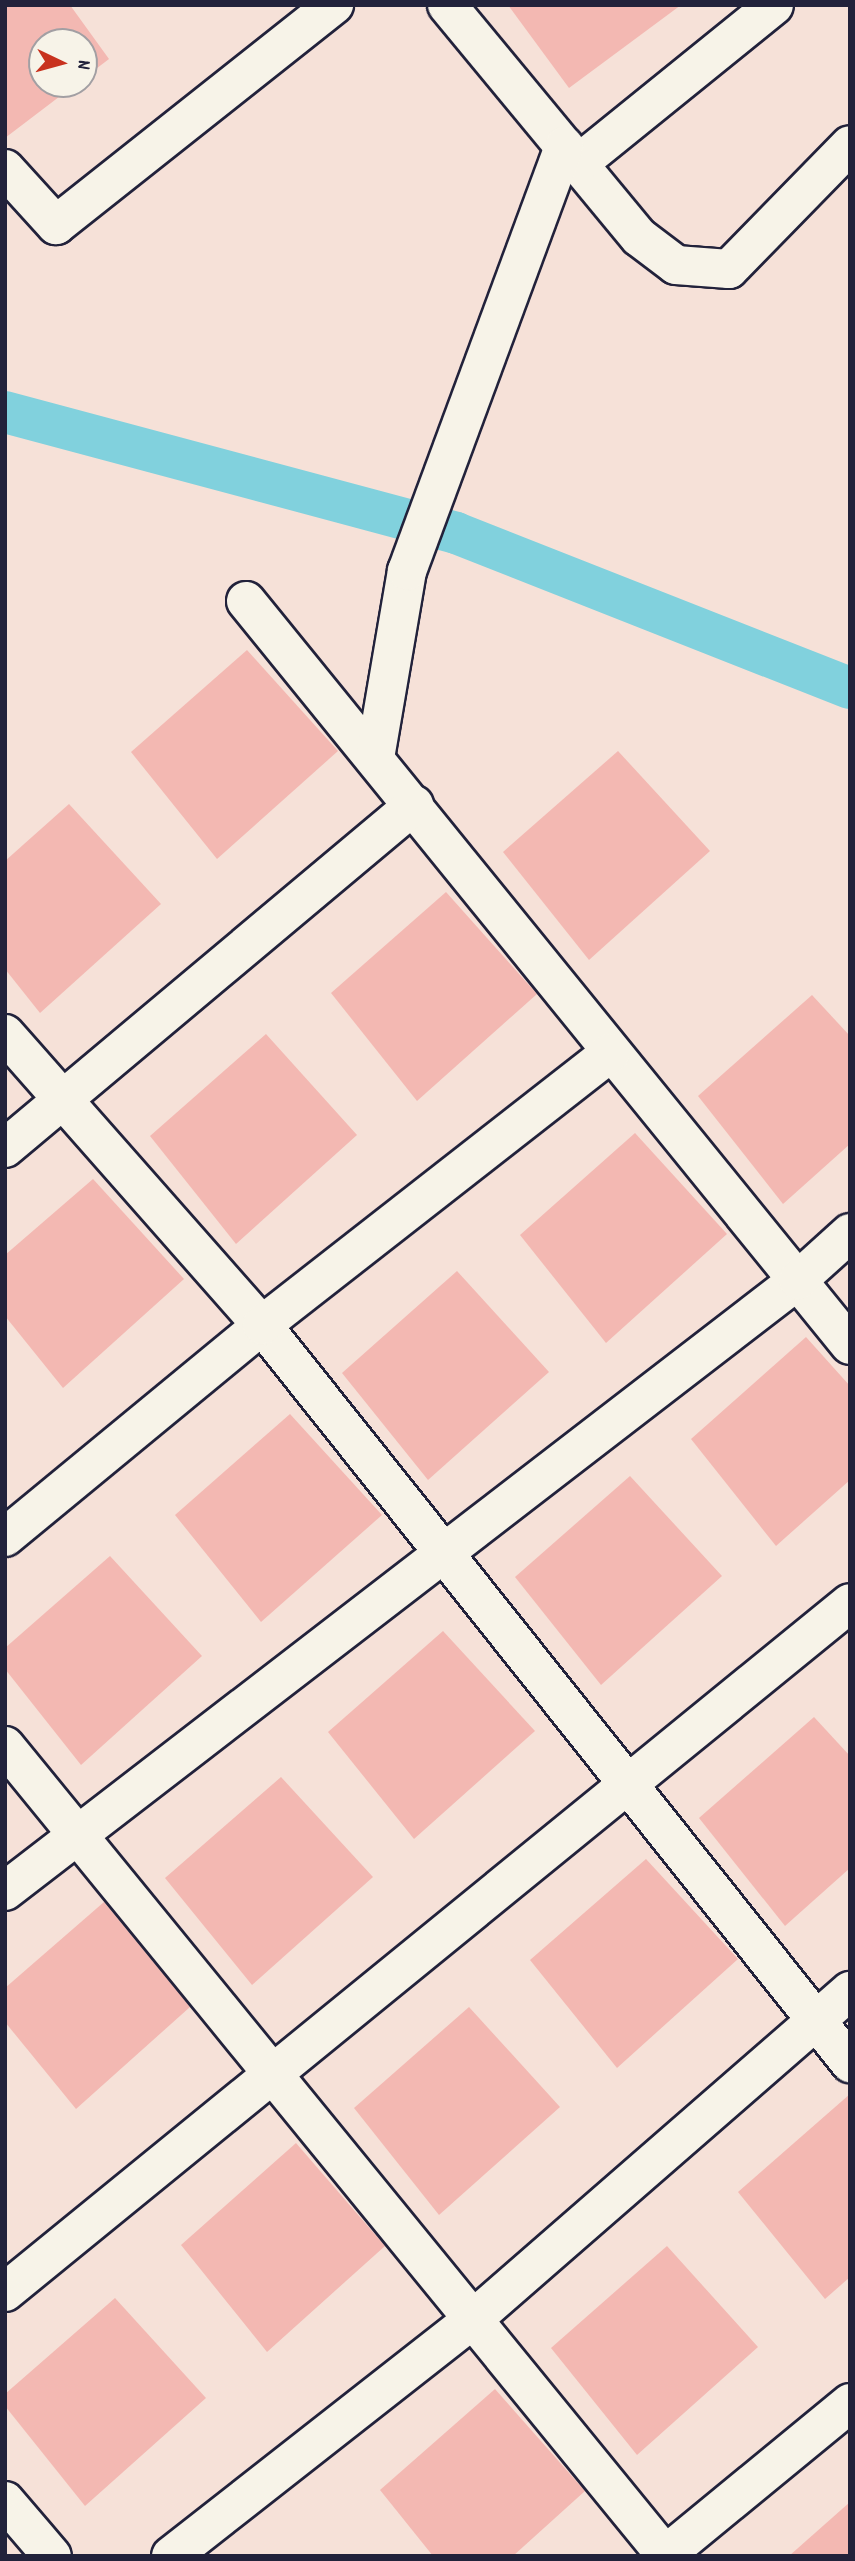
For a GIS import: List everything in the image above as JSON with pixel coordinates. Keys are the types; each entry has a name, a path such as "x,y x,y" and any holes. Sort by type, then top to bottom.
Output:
{"street":[{"path":"5,169 57,225 334,5"},
{"path":"447,5 639,237 676,265 729,269 850,145"},
{"path":"375,758 407,571 442,474 571,155 774,5"},
{"path":"246,601 850,1345"},
{"path":"5,1148 414,805"},
{"path":"5,1034 61,1102 262,1325 446,1551 621,1783 850,2063"},
{"path":"5,1537 262,1325 611,1052"},
{"path":"5,1891 798,1280 850,1233"},
{"path":"5,2292 274,2074 621,1783 850,1602"},
{"path":"5,1746 274,2074 471,2321 665,2555 850,2403"},
{"path":"171,2556 471,2321 850,1992"},
{"path":"5,2501 52,2556"}],"building":[{"path":"5,5 70,5 87,28 28,28 28,98 58,98 5,138"},
{"path":"508,5 681,5 569,88"},
{"path":"98,44 109,59 98,67"},
{"path":"247,650 338,751 217,859 131,752"},
{"path":"618,751 710,851 589,960 503,852"},
{"path":"69,804 161,904 40,1013 5,969 5,861"},
{"path":"446,892 537,994 417,1101 331,993"},
{"path":"812,995 850,1036 850,1144 783,1204 698,1096"},
{"path":"266,1034 357,1135 236,1244 150,1136"},
{"path":"635,1133 727,1234 606,1343 520,1235"},
{"path":"93,1179 184,1279 63,1388 5,1316 5,1255"},
{"path":"457,1271 549,1372 428,1480 342,1373"},
{"path":"806,1337 850,1386 850,1480 776,1546 691,1439"},
{"path":"290,1414 382,1515 261,1622 175,1515"},
{"path":"630,1476 722,1576 601,1685 515,1577"},
{"path":"110,1556 202,1656 81,1765 5,1669 5,1648"},
{"path":"443,1631 535,1731 414,1839 328,1732"},
{"path":"814,1717 850,1756 850,1868 785,1926 699,1818"},
{"path":"281,1777 373,1877 252,1985 165,1878"},
{"path":"646,1859 738,1959 617,2068 530,1960"},
{"path":"104,1902 190,2007 76,2109 5,2022 5,1988"},
{"path":"469,2007 560,2107 439,2215 354,2108"},
{"path":"850,2094 850,2277 825,2299 738,2192"},
{"path":"296,2143 385,2246 267,2352 181,2245"},
{"path":"667,2246 758,2347 637,2455 551,2348"},
{"path":"115,2298 206,2398 85,2506 5,2406 5,2394"},
{"path":"495,2389 585,2491 513,2556 433,2556 380,2490"},
{"path":"850,2502 850,2556 789,2556"}],"waterway":[{"path":"5,412 456,533 850,688"}]}
